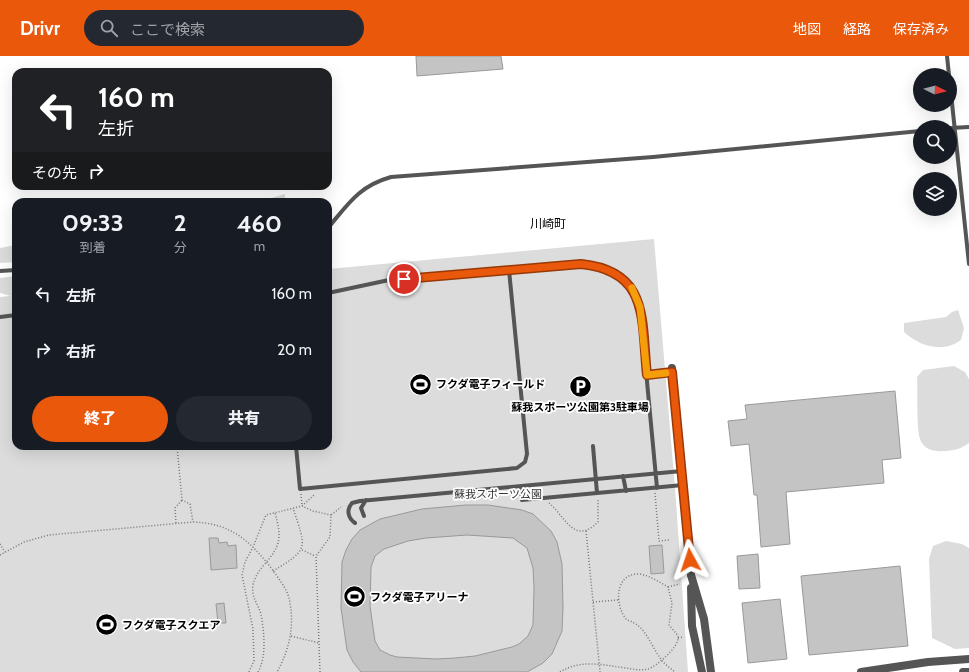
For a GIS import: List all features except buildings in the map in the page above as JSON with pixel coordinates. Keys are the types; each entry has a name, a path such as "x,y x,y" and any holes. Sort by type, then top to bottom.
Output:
{"street":[{"path":"672,370 691,575 692,620 702,672"},
{"path":"691,575 704,619 711,672"},
{"path":"692,620 696,616 701,616 704,619"},
{"path":"861,672 928,662 969,659"},
{"path":"963,672 969,672"}],"lane":[{"path":"947,56 948,68"},
{"path":"957,128 969,127"},
{"path":"332,223 361,190 375,181 391,177 668,155 913,132"},
{"path":"956,164 969,264"},
{"path":"332,291 389,280 581,264 600,266 619,275 633,289 640,307 656,474 656,488"},
{"path":"0,271 12,270"},
{"path":"296,450 300,489 517,468 525,462 527,454 509,270"},
{"path":"0,317 12,316"},
{"path":"647,375 672,370"},
{"path":"593,446 597,493"},
{"path":"355,523 349,516 350,506 356,502 366,500 521,487 682,471"},
{"path":"623,476 626,491"},
{"path":"521,487 522,500 683,486"},
{"path":"364,516 361,508 366,500"}],"path":[{"path":"176,524 175,508 182,500 177,450"},
{"path":"249,672 254,661 252,625 242,579 245,562 254,547 266,515 302,506 323,487"},
{"path":"656,488 659,541 669,540"},
{"path":"300,489 302,506"},
{"path":"543,498 553,506 570,527 578,531 586,530 598,522 599,509 597,493"},
{"path":"182,500 190,504 194,522"},
{"path":"302,506 314,511 331,515"},
{"path":"320,672 316,556 330,537 331,515 341,507"},
{"path":"273,571 296,557 302,550 304,543 293,508"},
{"path":"258,672 262,664 264,654 260,614 254,600 253,585 257,574 275,553 279,540 279,530 275,513"},
{"path":"0,555 24,542 49,535 194,522 208,523 228,529 246,540 254,547 273,571 289,597 291,636 287,653 277,672"},
{"path":"586,530 600,672"},
{"path":"0,544 5,552"},
{"path":"302,550 316,556"},
{"path":"675,672 661,660 643,630 623,616 618,600 621,584 627,577 634,574 655,580 668,587 680,584"},
{"path":"668,587 672,603 669,625 678,638"},
{"path":"593,602 618,600"},
{"path":"291,636 319,643"},
{"path":"678,638 684,637"},
{"path":"560,672 579,665 599,663 636,670 647,669 661,660 676,645 678,638"}],"green space":[{"path":"285,194 285,198 272,198"},
{"name":"蘇我スポーツ公園","path":"654,239 675,488 688,672 0,672 0,297 11,296 0,293 0,278 12,276 12,450 332,450 332,269"},
{"path":"12,246 12,262 0,263 0,248"},
{"path":"958,310 964,328 961,340 954,344 939,347 924,345 904,332 904,323 946,317 952,312"},
{"path":"954,366 965,372 969,379 969,443 954,450 933,450 926,447 920,439 917,377 923,370"},
{"path":"946,541 962,544 969,548 969,648 955,649 932,638 929,559 933,546"}],"slow traffic":[{"path":"632,288 640,307 647,375 666,373"}],"place":[{"name":"フクダ電子フィールド","path":"420,384"},
{"name":"蘇我スポーツ公園第3駐車場","path":"580,387"},
{"name":"フクダ電子アリーナ","path":"355,597"},
{"name":"フクダ電子スクエア","path":"106,625"}],"district":[{"name":"川崎町","path":"548,224"}],"route":[{"path":"404,279 581,264 600,266 619,275 633,289 640,307 647,375 672,372 690,560"}]}
